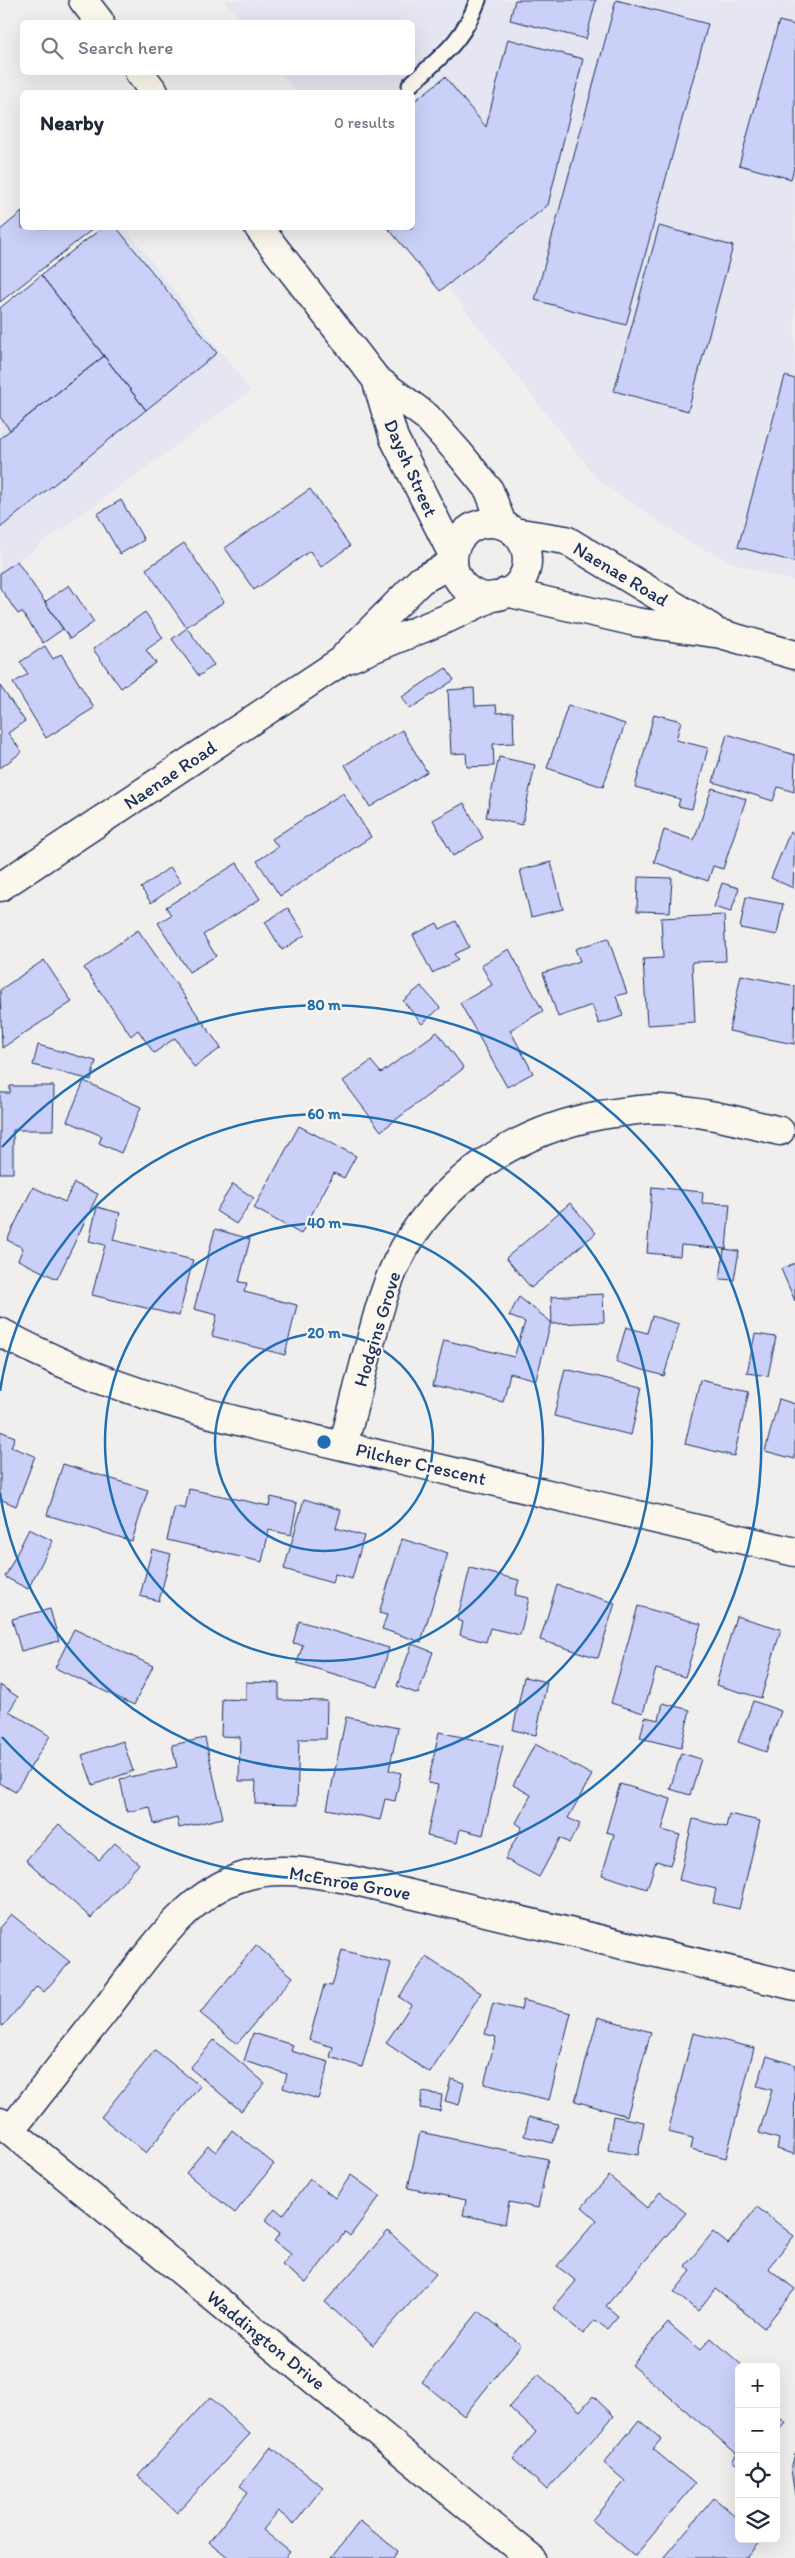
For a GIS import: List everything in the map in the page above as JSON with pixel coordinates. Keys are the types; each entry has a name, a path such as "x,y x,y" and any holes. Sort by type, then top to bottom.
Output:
{"street":[{"path":"83,0 98,20"},
{"path":"141,75 152,90"},
{"name":"Daysh Street","path":"261,230 376,379 427,417 489,490 508,528"},
{"name":"Daysh Street","path":"376,379 394,438 453,559"},
{"path":"480,524 508,528 526,552 523,576 516,586 500,594 471,592 455,574 453,559 456,544 470,528 480,524"},
{"name":"Naenae Road","path":"508,528 566,540 721,634"},
{"name":"Naenae Road","path":"340,662 421,580 453,559"},
{"name":"Naenae Road","path":"0,888 340,662 448,618 500,594 636,622 721,634 795,655"},
{"name":"Hodgins Grove","path":"343,1446 384,1292 397,1262 412,1235 435,1206 467,1175 503,1150 540,1132 582,1119 622,1112 660,1109 706,1114 780,1131"},
{"name":"Pilcher Crescent","path":"0,1332 35,1351 91,1376 144,1396 343,1446 795,1552"},
{"name":"McEnroe Grove","path":"5,2126 163,1937 193,1906 219,1886 245,1876 264,1872 304,1871 347,1879 795,1986"},
{"name":"Waddington Drive","path":"5,2126 531,2558"}],"lane":[{"path":"410,85 452,48 466,27 478,0"}],"shaded area":[{"path":"224,0 795,0 795,582 737,565 687,541 598,480 403,230 415,230 415,90 294,90 282,75 415,75 415,20 239,20"},
{"path":"99,230 128,230 251,391 0,574 0,309"}],"building":[{"path":"515,0 596,0 586,39 510,20"},
{"path":"616,0 708,24 626,325 535,300"},
{"path":"779,21 795,25 795,164 791,179 739,165"},
{"path":"508,39 583,59 548,205 440,291 390,230 415,230 415,101 445,77 486,127"},
{"path":"20,214 20,230 91,230 0,302 0,230"},
{"path":"659,226 733,246 688,411 614,391"},
{"path":"99,230 119,230 217,353 146,410 41,275"},
{"path":"41,275 104,356 10,430 0,417 0,308"},
{"path":"104,356 146,410 0,528 0,438"},
{"path":"785,376 795,379 795,562 738,547"},
{"path":"310,489 350,546 321,567 310,551 254,590 225,548"},
{"path":"121,500 144,540 120,554 97,514"},
{"path":"184,543 224,602 186,627 146,569"},
{"path":"17,561 63,629 43,643 22,612 18,614 0,588 0,573"},
{"path":"69,585 94,622 70,639 45,602"},
{"path":"145,612 163,638 146,650 156,663 121,688 93,649"},
{"path":"187,628 214,665 199,676 172,639"},
{"path":"45,646 53,659 61,654 94,708 46,738 13,683 28,674 20,662"},
{"path":"446,668 454,680 410,709 402,697"},
{"path":"0,686 25,721 8,733 22,752 0,768"},
{"path":"474,688 475,706 496,705 497,713 513,712 514,743 493,744 494,766 467,767 466,753 451,754 448,690"},
{"path":"568,705 625,724 603,787 547,768"},
{"path":"654,714 681,721 676,740 708,748 692,809 678,806 680,799 635,787"},
{"path":"402,730 427,772 370,807 345,765"},
{"path":"727,734 795,755 794,792 778,787 773,801 713,782"},
{"path":"499,757 535,765 522,825 486,817"},
{"path":"712,788 746,799 723,869 713,866 708,881 654,862 664,830 694,840"},
{"path":"343,793 371,837 280,896 257,861 278,847 272,839"},
{"path":"464,803 483,838 453,856 433,820"},
{"path":"790,832 795,834 793,888 771,878"},
{"path":"551,862 563,909 531,917 520,870"},
{"path":"237,863 260,899 203,935 216,956 189,972 158,923 171,915 166,907"},
{"path":"170,867 181,882 151,903 141,888"},
{"path":"638,877 672,878 670,912 637,911"},
{"path":"722,883 739,888 731,912 714,907"},
{"path":"746,897 783,904 777,935 740,928"},
{"path":"288,908 305,935 282,950 265,922"},
{"path":"724,915 726,961 692,962 695,1022 647,1025 643,959 663,958 661,918"},
{"path":"456,921 469,947 454,954 458,960 432,973 413,935 437,923 440,929"},
{"path":"138,930 221,1048 194,1067 175,1038 154,1053 138,1030 131,1036 84,968"},
{"path":"608,938 627,993 616,996 623,1016 599,1024 592,1005 558,1017 543,973 580,961 575,949"},
{"path":"509,949 543,1011 510,1030 533,1073 507,1087 460,1003 492,985 481,965"},
{"path":"44,960 72,1002 2,1048 0,990"},
{"path":"741,975 795,986 794,1044 729,1031"},
{"path":"421,986 440,1008 422,1024 403,1001"},
{"path":"437,1032 464,1068 381,1131 343,1081 371,1061 381,1073"},
{"path":"38,1045 96,1061 91,1080 33,1065"},
{"path":"84,1081 141,1107 121,1153 99,1143 102,1136 67,1121"},
{"path":"10,1086 54,1086 53,1130 13,1130 13,1173 0,1173 0,1093 10,1093"},
{"path":"299,1126 356,1156 344,1178 334,1173 301,1234 254,1208"},
{"path":"74,1183 98,1194 57,1279 18,1260 23,1248 7,1240 33,1187 65,1202"},
{"path":"233,1184 254,1198 236,1224 216,1211"},
{"path":"652,1187 703,1192 702,1203 730,1204 726,1249 681,1245 680,1256 647,1253"},
{"path":"570,1203 596,1233 531,1288 506,1258"},
{"path":"97,1207 120,1213 113,1240 193,1260 179,1316 92,1295 105,1245 89,1241"},
{"path":"215,1229 250,1239 239,1282 247,1283 244,1292 297,1305 285,1355 212,1336 217,1315 194,1309"},
{"path":"724,1249 739,1251 734,1280 720,1279"},
{"path":"795,1263 795,1301 781,1269"},
{"path":"603,1294 604,1322 552,1324 551,1297"},
{"path":"519,1297 551,1322 536,1380 510,1373 503,1402 433,1385 444,1340 514,1357 525,1322 509,1316"},
{"path":"652,1316 679,1324 664,1376 616,1362 626,1327 647,1333"},
{"path":"755,1334 776,1337 768,1376 747,1373"},
{"path":"565,1369 642,1387 631,1435 554,1416"},
{"path":"700,1380 749,1391 734,1456 685,1444"},
{"path":"779,1399 795,1404 795,1459 765,1451"},
{"path":"0,1431 15,1437 11,1447 35,1456 16,1506 0,1499"},
{"path":"63,1464 148,1490 132,1541 47,1515"},
{"path":"189,1489 269,1506 271,1497 297,1503 291,1535 269,1530 262,1562 167,1540 175,1506 185,1509"},
{"path":"304,1499 341,1510 336,1528 364,1536 352,1579 335,1574 332,1583 284,1569"},
{"path":"29,1529 53,1541 28,1589 5,1577"},
{"path":"402,1539 448,1553 421,1642 382,1629 387,1615 379,1613"},
{"path":"152,1549 171,1554 159,1601 140,1596"},
{"path":"470,1568 519,1580 515,1595 529,1598 520,1635 490,1628 486,1642 460,1635 463,1622 457,1620"},
{"path":"557,1585 615,1603 598,1658 540,1640"},
{"path":"638,1606 701,1624 685,1677 656,1669 643,1713 611,1703"},
{"path":"50,1609 59,1641 21,1651 12,1619"},
{"path":"736,1616 781,1629 761,1698 716,1685"},
{"path":"299,1621 389,1648 378,1687 297,1663 303,1645 293,1643"},
{"path":"74,1629 153,1666 134,1705 55,1668"},
{"path":"412,1644 433,1652 418,1694 397,1686"},
{"path":"524,1677 547,1682 536,1735 513,1730"},
{"path":"246,1682 279,1683 279,1700 327,1701 326,1739 299,1739 297,1805 255,1804 256,1781 239,1781 240,1737 221,1736 222,1699 246,1700"},
{"path":"0,1685 18,1697 9,1711 50,1736 15,1792 0,1783"},
{"path":"753,1701 781,1711 766,1752 738,1742"},
{"path":"663,1703 690,1710 681,1748 640,1738 645,1717 659,1720"},
{"path":"346,1717 398,1728 389,1770 401,1773 395,1801 385,1799 380,1820 327,1809"},
{"path":"439,1732 503,1746 483,1835 460,1829 457,1843 427,1836 438,1785 428,1783"},
{"path":"205,1738 223,1818 179,1828 177,1818 154,1824 150,1807 127,1812 120,1779 177,1767 172,1745"},
{"path":"123,1741 133,1771 93,1785 82,1755"},
{"path":"535,1744 592,1775 568,1818 580,1824 569,1843 560,1838 539,1877 505,1859 522,1827 516,1823 531,1795 513,1785"},
{"path":"681,1753 701,1759 690,1795 670,1789"},
{"path":"620,1784 671,1799 662,1830 680,1835 670,1865 656,1861 647,1889 602,1875 614,1834 606,1832"},
{"path":"729,1814 760,1821 739,1909 713,1903 716,1889 679,1880 693,1819 726,1827"},
{"path":"59,1824 99,1860 115,1843 139,1864 91,1918 26,1860"},
{"path":"11,1914 70,1962 44,1992 37,1986 3,2026 0,2024 0,1927"},
{"path":"256,1945 293,1977 237,2044 200,2013"},
{"path":"342,1950 391,1963 362,2067 330,2057 333,2047 309,2040 324,1985 332,1986"},
{"path":"426,1957 481,1993 430,2073 386,2043 411,2005 399,1997"},
{"path":"523,2000 571,2013 549,2100 484,2084 496,2037 485,2034 493,2003 521,2010"},
{"path":"598,2017 651,2032 627,2116 575,2101"},
{"path":"253,2033 293,2045 291,2051 329,2062 318,2099 283,2088 287,2074 244,2061"},
{"path":"693,2033 754,2048 726,2158 691,2149 693,2138 668,2132"},
{"path":"214,2040 265,2083 241,2111 190,2068"},
{"path":"155,2050 200,2086 146,2153 101,2117"},
{"path":"767,2056 795,2065 794,2154 777,2149 779,2139 759,2133 772,2090 757,2086"},
{"path":"451,2079 464,2083 459,2105 445,2101"},
{"path":"422,2092 442,2095 440,2111 420,2108"},
{"path":"613,2116 644,2122 638,2155 608,2150"},
{"path":"529,2117 558,2124 553,2143 524,2136"},
{"path":"232,2130 274,2164 235,2213 186,2173 208,2146 216,2152"},
{"path":"420,2132 548,2159 538,2208 509,2202 505,2224 463,2215 466,2200 408,2188"},
{"path":"351,2175 380,2196 350,2236 345,2232 306,2283 282,2265 291,2254 274,2241 280,2233 265,2221 275,2208 283,2215 310,2179 335,2198"},
{"path":"609,2176 647,2208 660,2192 686,2213 606,2306 618,2316 607,2329 595,2320 583,2334 553,2308 576,2281 557,2266 597,2220 582,2207"},
{"path":"757,2207 794,2236 768,2268 795,2289 764,2328 715,2289 698,2311 674,2292 691,2271 685,2266 713,2232 728,2244"},
{"path":"388,2231 436,2274 373,2345 325,2302"},
{"path":"479,2311 521,2345 464,2416 422,2382"},
{"path":"668,2323 700,2350 711,2338 739,2363 735,2363 735,2452 632,2365"},
{"path":"538,2374 580,2411 593,2396 614,2416 547,2490 513,2459 536,2432 509,2407"},
{"path":"210,2397 250,2434 177,2513 138,2476"},
{"path":"780,2418 786,2423 780,2430"},
{"path":"639,2420 661,2439 653,2449 695,2484 635,2556 592,2520 625,2481 604,2463"},
{"path":"271,2447 323,2487 294,2524 278,2511 263,2530 290,2552 285,2558 229,2558 209,2542 248,2492 240,2486"},
{"path":"795,2453 795,2495 791,2470"},
{"path":"714,2498 735,2516 735,2543 760,2543 747,2558 663,2558"},
{"path":"360,2521 398,2551 393,2558 331,2558"}]}
